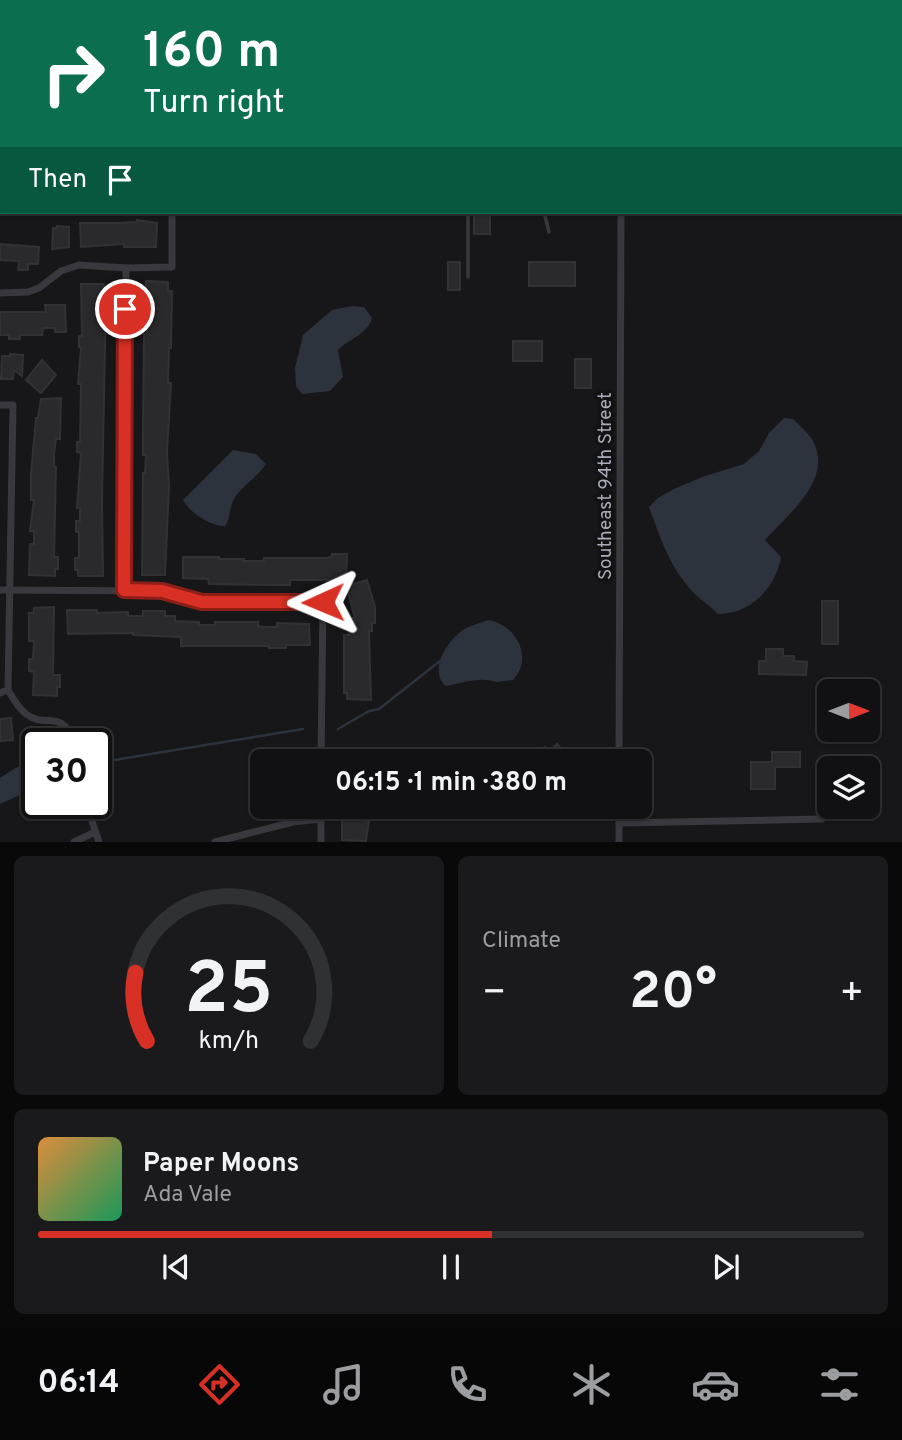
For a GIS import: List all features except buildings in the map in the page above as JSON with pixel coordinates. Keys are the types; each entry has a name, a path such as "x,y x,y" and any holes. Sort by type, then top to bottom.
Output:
{"street":[{"path":"0,292 28,292 61,271 79,265 172,267 172,214"},
{"name":"Southeast 94th Street","path":"620,749 621,214"},
{"path":"124,590 126,268"},
{"path":"0,405 13,405 10,590 4,692 27,715 63,724 69,728"},
{"path":"0,590 162,591 202,602 323,602 321,749"},
{"path":"91,819 99,842"},
{"path":"215,842 293,822 321,819 321,842"},
{"path":"619,819 619,842"},
{"path":"619,823 822,819"},
{"path":"74,842 95,832"}],"lane":[{"path":"468,214 468,277"},
{"path":"544,214 549,232"}],"shaded area":[{"path":"352,306 364,307 372,318 367,328 338,350 343,377 330,391 302,394 296,386 295,368 303,335 332,310"},
{"path":"784,418 793,419 812,439 818,454 818,468 806,495 765,540 781,557 774,579 751,604 730,613 718,614 697,596 680,576 649,507 674,489 744,464 759,451 769,433"},
{"path":"233,450 256,454 266,464 234,499 225,526 213,524 190,510 183,500"},
{"path":"488,620 507,628 519,643 522,662 519,671 513,680 477,680 445,686 439,671 447,646 466,628"},
{"path":"21,765 21,795 0,804 0,778"}],"waterway":[{"path":"338,729 369,711 379,709 440,661"},
{"path":"112,760 303,729"}],"route":[{"path":"125,309 124,590 162,591 202,602 323,602"}]}
